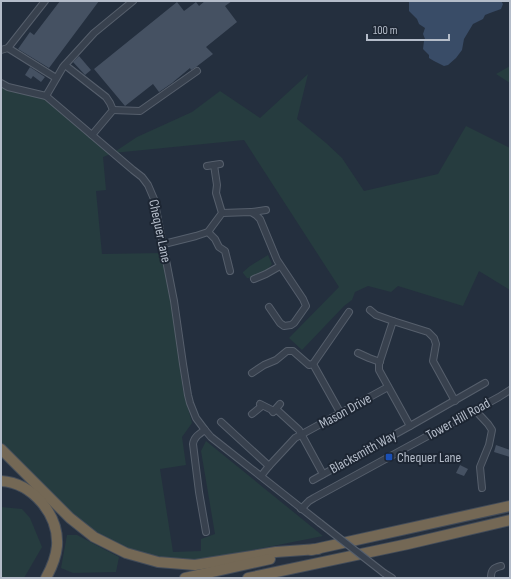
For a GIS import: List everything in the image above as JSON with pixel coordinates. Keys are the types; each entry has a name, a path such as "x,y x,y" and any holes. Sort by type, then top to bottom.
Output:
{"highway":[{"path":"1,450 70,518 94,537 126,553 158,562 195,564 276,552 318,549"},
{"path":"1,481 20,486 34,495 47,509 54,523 57,534 57,546 54,563 46,578"},
{"path":"184,578 510,506"},
{"path":"248,578 408,544 510,520"},
{"path":"264,578 280,571"}],"street":[{"path":"1,50 8,48 45,1"},
{"path":"46,96 65,65 94,33 133,1"},
{"path":"8,48 56,78"},
{"path":"65,65 106,97 112,110"},
{"path":"112,110 140,111 196,72"},
{"name":"Chequer Lane","path":"1,83 8,87 46,96 142,177 148,185 154,199 164,244 188,395 196,418 205,430 211,437 392,578"},
{"path":"92,135 112,110"},
{"path":"214,165 217,185 216,193 222,212"},
{"path":"222,212 232,213 266,210"},
{"path":"164,244 208,232 222,212"},
{"path":"250,212 256,214 260,219 280,266 309,309 294,323 284,326 268,308"},
{"path":"208,232 216,239 219,247 225,251 230,271"},
{"path":"254,280 280,266"},
{"path":"370,310 376,315 428,332 432,335 436,341 433,361 455,401"},
{"path":"313,364 349,312"},
{"path":"388,387 379,370 380,362 393,321"},
{"path":"252,373 264,365 276,360 287,350 293,352 309,365 313,364"},
{"path":"358,353 380,362"},
{"path":"313,364 341,414"},
{"path":"410,426 485,383"},
{"name":"Mason Drive","path":"261,476 295,438 388,387 410,426"},
{"name":"Tower Hill Road","path":"302,508 314,498 510,390"},
{"name":"Blacksmith Way","path":"252,414 261,405 275,410 295,426 323,474"},
{"path":"475,410 492,430 489,445 480,467 482,488"},
{"path":"221,422 269,466"},
{"name":"Blacksmith Way","path":"313,480 410,426"},
{"path":"205,430 194,439 193,444 198,492 206,532"},
{"path":"491,578 491,572 493,569 501,566"}],"green space":[{"path":"510,66 510,83 496,74"},
{"path":"308,74 297,119 342,158 364,191 438,174 466,126 510,148 510,290 479,271 463,306 398,286 391,292 368,286 355,292 352,300 344,306 302,350 289,338 339,287 244,140 113,153 137,137 192,112 220,91 260,118"},
{"path":"1,83 46,96 113,153 103,157 106,190 96,191 102,254 162,253 171,302 183,390 192,423 182,437 186,465 160,469 173,552 201,551 201,539 215,534 201,451 206,441 323,536 202,560 166,559 135,551 114,542 90,528 72,514 1,443"},
{"path":"268,255 272,264 268,271 247,278 243,272"},
{"path":"1,507 22,509 30,518 42,547 24,578 1,578"},
{"path":"67,535 77,535 119,557 116,572 73,573 61,568"}],"water":[{"path":"409,1 501,1 503,4 501,9 485,15 483,19 473,24 464,39 462,50 456,58 448,65 444,66 429,58 429,55 423,49 425,39 423,34 425,28 419,24 417,19 409,11"}],"building":[{"path":"60,1 99,1 49,68 18,49 30,32 34,35"},
{"path":"205,1 232,1 225,6 237,22 206,47 213,54 196,67 191,70 190,68 159,92 153,84 125,106 94,69 177,2 184,11 196,2 199,6"},
{"path":"79,56 91,70 85,75 73,62"},
{"path":"30,67 45,77 41,82 33,76 31,79 25,75"},
{"path":"496,445 510,450 510,457 494,452"},
{"path":"460,465 468,469 464,476 456,473"}],"place":[{"name":"Chequer Lane","path":"389,457"}]}
